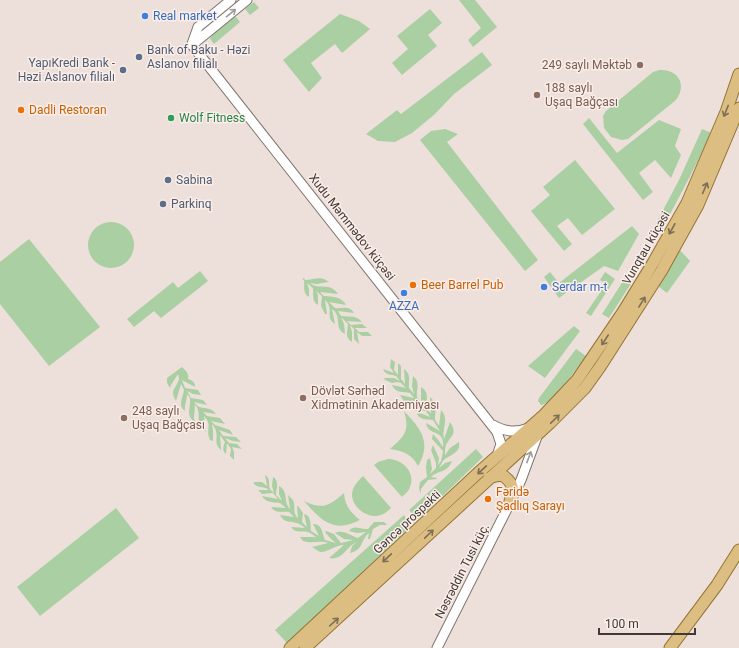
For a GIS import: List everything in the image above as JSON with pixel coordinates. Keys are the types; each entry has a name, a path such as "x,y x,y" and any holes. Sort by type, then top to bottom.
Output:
{"main road":[{"name":"Vunqtau küçəsi","path":"533,431 568,399 653,263 687,203 726,112 739,74"},
{"name":"Vunqtau küçəsi","path":"542,416 585,388 600,367 662,270 698,206 739,108"},
{"name":"Gəncə prospekti","path":"305,648 379,582 489,478 533,431 542,416"},
{"name":"Gəncə prospekti","path":"290,648 497,457 533,431"},
{"path":"489,478 502,475 512,483 513,490 509,505"},
{"path":"670,648 717,585 739,550"}],"street":[{"path":"192,45 198,27 231,0"},
{"path":"192,45 247,0"},
{"name":"Xudu Məmmədov küçəsi","path":"192,45 492,425 500,438 500,451 497,457"},
{"path":"492,425 508,431 533,431"},
{"name":"Nəsrəddin Tusi küç.","path":"437,648 521,480 533,431"}],"green space":[{"path":"459,0 475,0 497,27 473,47 468,40 481,28"},
{"path":"254,2 259,8 250,15 245,9"},
{"path":"430,9 442,23 428,35 437,46 402,75 392,63 408,49 397,36"},
{"path":"340,14 359,21 370,29 342,53 335,44 311,63 322,78 309,92 283,60"},
{"path":"235,16 240,22 214,44 210,39 212,35"},
{"path":"482,52 492,65 454,94 435,114 412,133 395,142 378,141 366,134 397,110 401,114"},
{"path":"659,70 672,72 679,79 681,89 676,100 628,139 622,140 611,137 604,128 603,116 606,111 653,72"},
{"path":"589,118 617,153 659,120 681,129 675,146 681,155 671,178 655,160 639,173 653,192 643,200 583,124"},
{"path":"445,129 458,134 447,142 538,260 525,271 420,140 431,131"},
{"path":"702,129 712,133 659,235 652,231 679,180"},
{"path":"575,160 615,209 582,235 568,218 557,226 572,244 564,251 531,211 550,195 543,187"},
{"path":"111,222 124,226 130,232 134,245 130,258 124,264 111,268 98,264 92,258 88,245 92,232 98,226"},
{"path":"632,226 639,234 618,271 604,266 559,298 544,277 550,272 559,283"},
{"path":"29,239 100,327 49,366 0,304 0,262"},
{"path":"679,249 690,261 667,293 658,286"},
{"path":"200,271 208,281 161,318 154,311 134,327 127,319 173,282 178,288"},
{"path":"605,272 615,279 591,316 586,313 606,284 600,280"},
{"path":"304,278 305,280 317,278 329,282 316,284 310,283 335,290 338,294 320,292 324,296 342,300 346,305 329,302 335,308 350,309 354,313 338,311 341,316 353,317 360,320 362,322 347,321 351,325 362,324 367,328 355,328 359,332 368,332 372,336 362,336 357,332 359,344 354,339 354,329 350,325 352,342 348,338 347,334 348,324 341,317 344,324 345,334 341,332 335,312 332,309 335,324 330,319 328,303 325,300 327,314 325,314 321,306 322,296 316,291 318,295 318,305 314,302 313,288 307,283 309,297 305,294 304,280 302,279"},
{"path":"625,278 632,282 609,318 602,314"},
{"path":"574,326 580,331 545,378 528,366"},
{"path":"576,349 586,356 558,392 546,404 541,405 538,401 539,398"},
{"path":"391,359 395,362 394,370 398,375 398,363 401,366 401,379 405,384 404,369 408,374 409,388 414,394 412,386 413,376 417,381 417,397 421,402 421,387 424,389 427,396 426,407 431,414 430,397 433,400 436,408 435,420 439,426 441,410 444,413 444,439 450,422 454,432 446,445 445,455 450,448 459,442 459,448 442,462 439,468 445,463 452,461 448,468 431,477 437,478 428,480 421,489 421,494 419,488 420,482 427,477 427,460 430,458 432,469 430,474 436,468 436,463 431,450 433,445 439,458 438,465 441,461 443,451 432,439 433,434 443,447 443,441 439,435 427,427 426,423 440,431 433,420 423,419 418,416 417,412 430,417 426,411 416,411 412,409 409,404 422,407 417,402 404,401 400,395 414,398 410,393 398,391 392,385 406,388 401,383 392,383 385,380 384,378 394,378 400,381 396,376 387,374 383,369 394,373 390,367"},
{"path":"182,367 188,374 188,379 195,385 195,387 182,380 185,388 198,390 201,395 193,394 187,391 191,398 203,400 207,405 194,402 199,407 210,409 214,412 216,414 203,412 207,416 220,418 225,424 211,421 215,425 230,430 233,435 219,430 223,436 236,437 241,442 225,438 229,443 237,444 242,449 232,447 234,452 234,460 230,456 231,449 227,443 226,454 224,452 223,447 225,442 220,435 221,450 218,447 216,441 217,435 212,424 213,441 210,440 207,419 204,416 206,432 200,425 199,412 195,404 195,422 192,420 189,414 190,398 187,394 185,411 183,409 181,406 181,401 184,390 181,384 176,401 173,392 178,383 178,374 170,388 167,383 167,378"},
{"path":"404,411 420,430 423,436 424,450 418,466 416,462 407,454 390,449 403,437 405,433 406,418"},
{"path":"476,449 483,457 421,517 414,516 409,510"},
{"path":"388,459 398,461 403,464 411,476 410,487 402,497 374,465"},
{"path":"265,475 269,479 270,489 274,493 272,486 273,477 277,483 276,495 282,501 279,494 279,486 284,491 290,509 288,495 293,500 296,516 298,518 298,506 303,513 302,522 307,527 304,514 307,515 310,521 311,531 319,536 313,524 316,524 322,530 325,540 336,543 325,532 326,531 334,534 341,543 353,540 344,539 335,533 344,532 358,538 366,532 357,533 349,531 351,529 368,529 374,522 384,522 387,525 380,525 373,529 370,539 368,539 369,533 358,550 350,553 352,546 357,542 338,557 329,558 344,545 320,552 312,547 328,543 303,541 300,537 316,537 307,532 296,531 293,529 291,527 305,528 298,523 287,521 282,518 280,515 294,517 289,512 277,511 273,509 271,507 286,508 280,503 266,500 262,496 278,499 273,493 262,494 258,490 269,490 254,484 254,482 262,482 267,486"},
{"path":"363,476 391,508 385,513 372,516 362,512 355,504 352,494 353,489"},
{"path":"344,493 349,508 360,520 342,526 328,523 316,514 304,501 321,506 326,505 330,504"},
{"path":"116,508 139,538 40,616 17,587"},
{"path":"404,515 409,524 407,530 287,643 275,630"}],"place":[{"name":"Real market","path":"145,16"},
{"name":"Bank of Baku - Həzi Aslanov filialı","path":"139,57"},
{"name":"249 saylı Məktəb","path":"640,65"},
{"name":"YapıKredi Bank - Həzi Aslanov filialı","path":"123,70"},
{"name":"188 saylı Uşaq Bağçası","path":"537,95"},
{"name":"Dadli Restoran","path":"21,110"},
{"name":"Wolf Fitness","path":"171,118"},
{"name":"Sabina","path":"168,180"},
{"name":"Parkinq","path":"163,204"},
{"name":"Beer Barrel Pub","path":"413,285"},
{"name":"Serdar m-t","path":"544,287"},
{"name":"AZZA","path":"404,293"},
{"name":"Dövlət Sərhəd Xidmətinin Akademiyası","path":"303,398"},
{"name":"248 saylı Uşaq Bağçası","path":"124,418"},
{"name":"Fəridə Şadlıq Sarayı","path":"488,499"}]}
